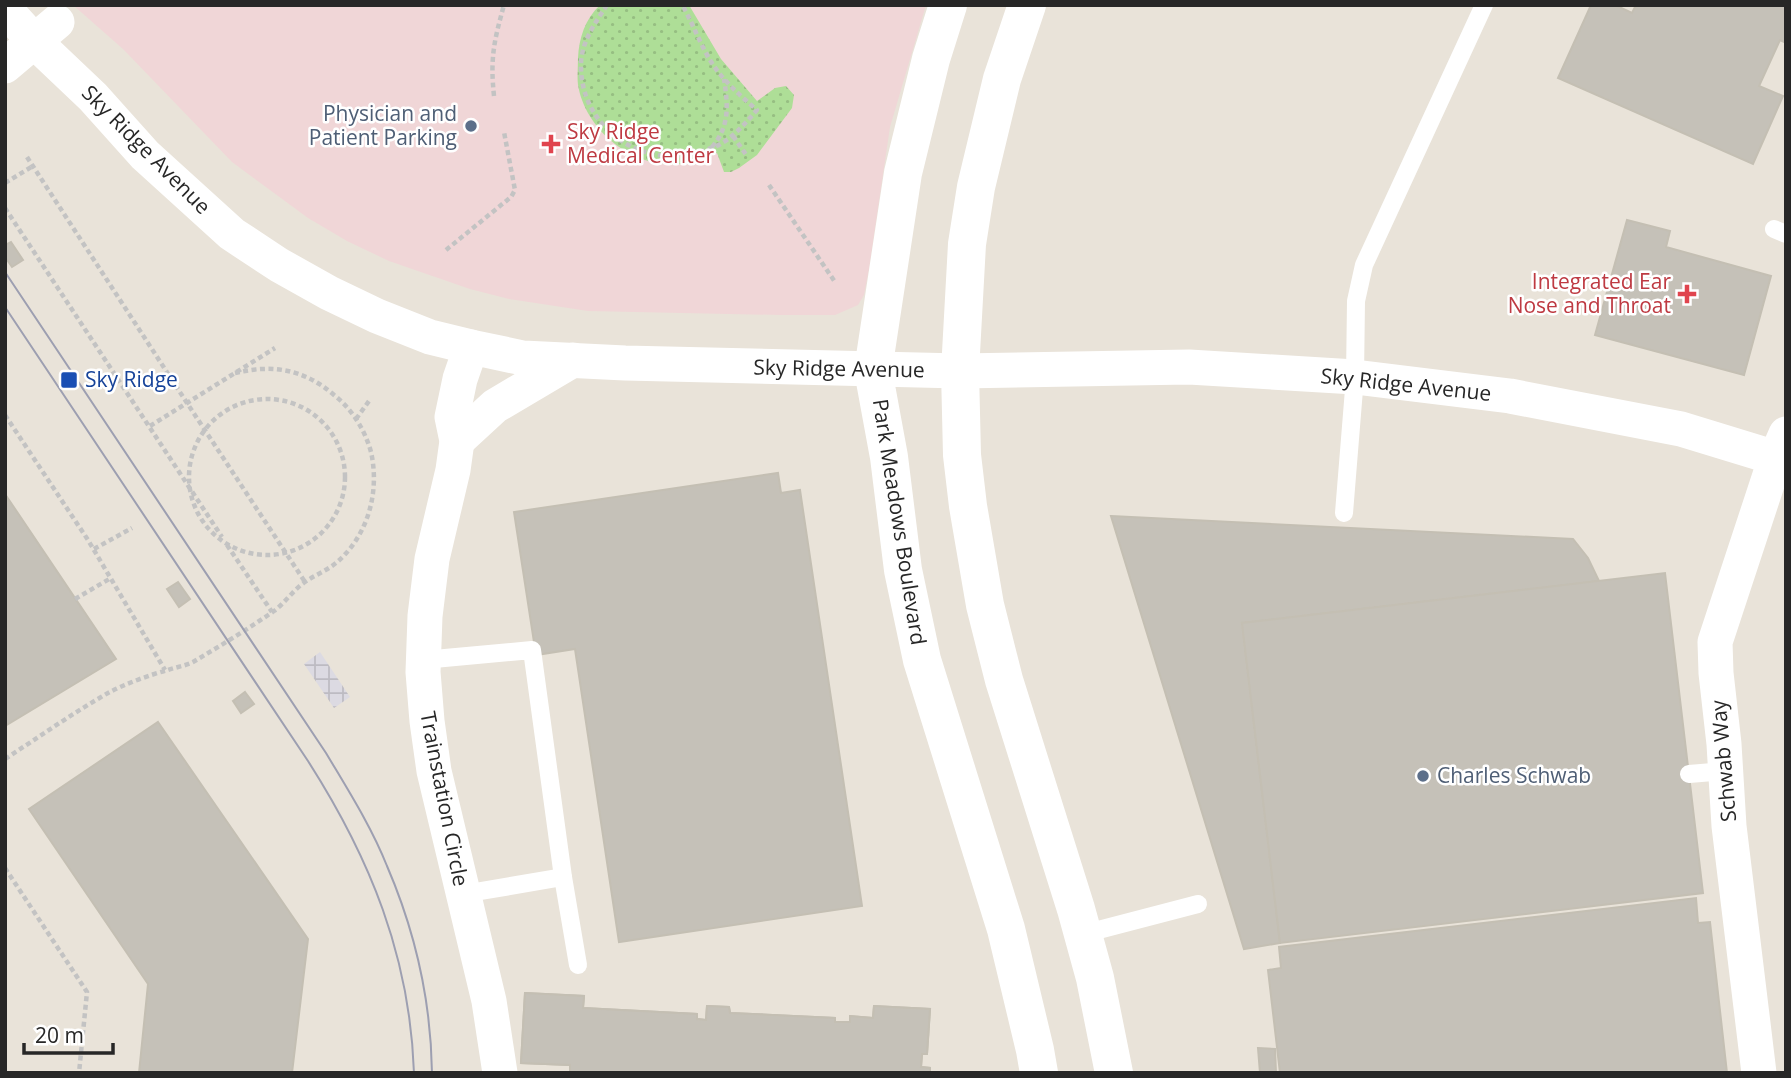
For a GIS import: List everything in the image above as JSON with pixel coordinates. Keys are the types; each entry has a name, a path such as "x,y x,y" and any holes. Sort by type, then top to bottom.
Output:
{"main road":[{"name":"Park Meadows Boulevard","path":"948,5 931,58 903,173 873,370 903,570 922,660 1006,929 1039,1073"},
{"path":"1027,5 1002,79 976,187 967,244 960,371 962,455 985,606 1004,680 1083,934 1095,978 1114,1073"}],"street":[{"name":"Sky Ridge Avenue","path":"5,9 45,31 93,97 145,155 232,234 329,293 430,337 523,358 873,370 1189,368 1356,377 1510,396 1782,451"},
{"path":"5,66 45,31"},
{"name":"Trainstation Circle","path":"471,347 460,379 452,417 457,441 432,559 423,660 434,771 491,1014 499,1073"},
{"path":"457,441 495,405 573,360"},
{"name":"Schwab Way","path":"1759,1073 1729,826 1715,642 1782,451"}],"lane":[{"path":"1344,513 1356,377 1356,301 1364,265 1484,5"},
{"path":"423,660 532,650 563,877 578,965"},
{"path":"1689,774 1725,771"},
{"path":"463,894 563,877"},
{"path":"1083,934 1198,904"}],"path":[{"path":"494,96 491,69 493,49 504,5"},
{"path":"607,5 589,33 584,48 581,63 588,100 609,132 623,142 653,156 669,157 699,153 720,145 733,136 757,110 723,78 706,54 682,6"},
{"path":"712,147 722,135 725,122 727,109 723,78"},
{"path":"446,250 512,197 515,190 504,132"},
{"path":"733,136 747,156"},
{"path":"27,157 305,582"},
{"path":"5,183 33,166"},
{"path":"769,185 835,282"},
{"path":"5,208 272,612"},
{"path":"149,426 275,348"},
{"path":"5,759 110,692 166,670 190,664 272,612 305,582 338,561 351,548 360,533 373,499 374,481 369,445 356,419 327,388 303,376 275,369 235,373"},
{"path":"190,489 189,472 195,446 219,415 243,403 269,399 295,404 318,417 335,437 346,475 337,513 329,524 310,542 286,552 246,552 225,542"},
{"path":"356,419 369,401"},
{"path":"5,415 94,549 166,670"},
{"path":"94,549 132,528"},
{"path":"75,599 111,578"},
{"path":"5,868 87,992 79,1073"}],"shaded area":[{"name":"Sky Ridge Medical Center","path":"73,5 926,5 890,127 864,295 858,305 835,315 781,315 588,311 509,299 470,289 389,261 308,218 232,162 123,49"},
{"path":"320,652 350,697 334,708 304,664"}],"green space":[{"path":"600,5 689,5 721,59 757,101 775,88 786,86 794,95 792,108 757,155 731,172 724,172 717,153 681,164 664,164 630,154 602,132 591,118 578,85 581,36 590,16"}],"building":[{"path":"1591,5 1615,5 1632,13 1636,5 1786,5 1786,43 1780,40 1759,86 1783,96 1753,164 1558,78"},
{"path":"1627,220 1670,231 1666,247 1771,276 1744,375 1595,335"},
{"path":"11,242 23,260 12,267 5,257 5,245"},
{"path":"778,473 781,493 800,490 862,906 619,942 575,649 536,655 514,512"},
{"path":"5,494 116,659 5,726"},
{"path":"1111,516 1573,539 1588,558 1599,581 1242,623 1280,943 1244,949"},
{"path":"1665,573 1703,893 1280,943 1242,623"},
{"path":"178,582 190,599 179,607 167,589"},
{"path":"245,692 254,704 241,713 233,701"},
{"path":"158,722 308,939 292,1073 139,1073 148,984 29,809"},
{"path":"1696,898 1698,923 1710,922 1727,1073 1280,1073 1268,970 1281,968 1279,947"},
{"path":"525,993 584,996 583,1008 697,1014 697,1019 706,1020 707,1006 729,1007 730,1013 835,1018 835,1022 850,1022 850,1016 873,1018 874,1006 930,1009 927,1054 922,1054 921,1067 930,1068 930,1073 570,1073 570,1065 521,1063"},
{"path":"525,993 584,996 583,1008 697,1014 697,1019 706,1020 707,1006 729,1007 730,1013 835,1018 835,1022 850,1022 850,1016 873,1018 874,1006 930,1009 927,1054 922,1054 921,1067 930,1068 930,1073 570,1073 570,1065 521,1063"},
{"path":"1258,1048 1275,1049 1276,1073 1260,1073"}],"tram line":[{"path":"5,272 326,753 366,822 397,891 420,967 432,1073"},
{"path":"5,307 308,761 350,834 368,871 395,948 411,1030 414,1073"}],"place":[{"name":"Physician and Patient Parking","path":"471,126"},
{"name":"Sky Ridge Medical Center","path":"551,144"},
{"name":"Integrated Ear Nose and Throat","path":"1687,294"},
{"name":"Sky Ridge","path":"69,380"},
{"name":"Charles Schwab","path":"1423,776"}]}
